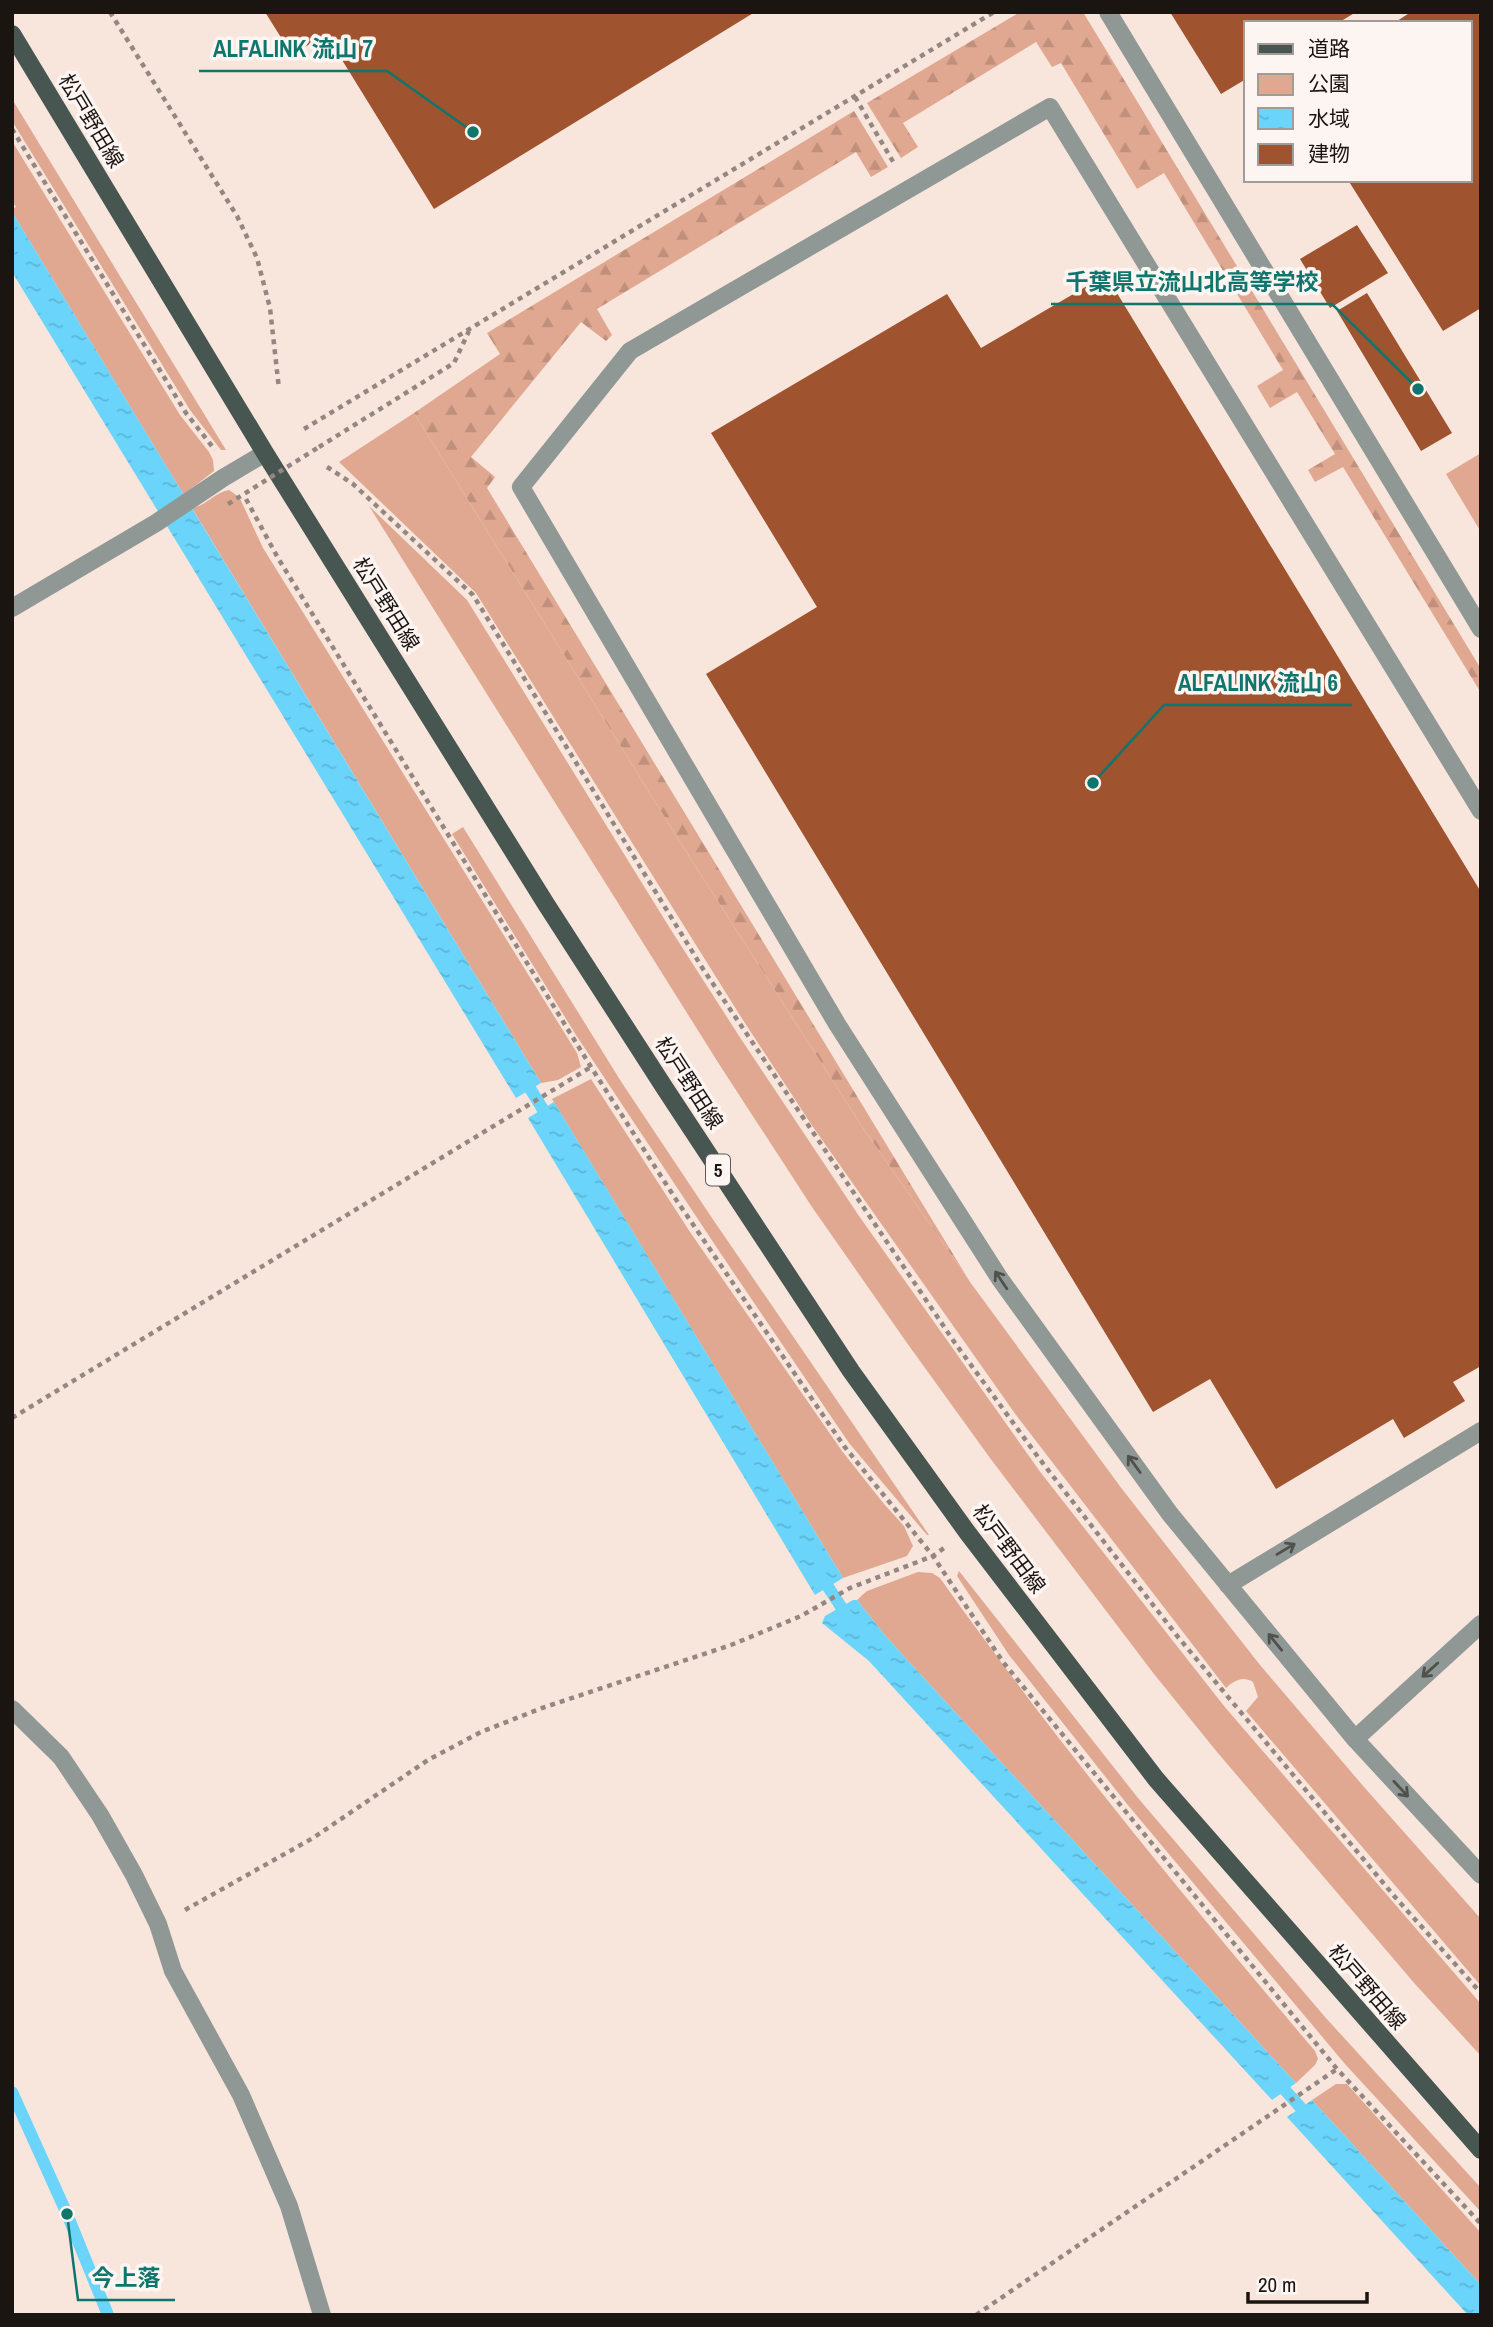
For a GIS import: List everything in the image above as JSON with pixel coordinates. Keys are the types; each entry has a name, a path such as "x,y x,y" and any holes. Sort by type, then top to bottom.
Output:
{"main road":[{"name":"松戸野田線","path":"12,34 265,453 539,892 851,1371 967,1532 1156,1779 1481,2150"}],"street":[{"path":"1108,12 1481,629"},
{"path":"1481,811 1050,107 630,351 521,487 837,1024 1000,1279 1170,1514 1355,1739 1481,1875"},
{"path":"12,608 156,523 265,453"},
{"path":"1228,1585 1481,1431"},
{"path":"1355,1739 1481,1624"},
{"path":"12,1709 61,1757 134,1875 158,1924 173,1971 241,2095 289,2206 322,2315"}],"path":[{"path":"110,12 237,216 257,258 270,308 279,388"},
{"path":"304,429 994,12"},
{"path":"855,97 909,189"},
{"path":"228,504 454,363 470,329"},
{"path":"327,467 353,484 473,595 704,969 955,1343 1038,1457 1178,1637 1395,1897 1481,1993"},
{"path":"12,1418 591,1067"},
{"path":"158,1924 313,1838 428,1760 481,1732 542,1708 731,1646 801,1616 850,1588 933,1556 967,1532"},
{"path":"976,2315 1337,2069"}],"green space":[{"path":"1020,12 1083,12 1481,669 1481,693 1343,467 1315,482 1308,470 1335,454 1297,392 1270,408 1257,386 1283,370 1164,173 1137,189 1061,63 1052,67 1036,42 903,123 918,147 901,158 867,103"},
{"path":"12,99 226,450 221,450 190,410 12,121"},
{"path":"854,111 888,167 871,177 856,152 597,309 612,335 606,341 581,322 471,457 495,477 487,488 970,1282 861,1125 680,842 414,413 500,354 487,333"},
{"path":"12,141 180,415 213,460 214,471 187,492 185,497 12,212 16,207 12,201"},
{"path":"414,413 680,842 861,1125 970,1282 1122,1489 1260,1665 1481,1919 1481,1986 1246,1711 1258,1697 1253,1682 1239,1680 1226,1688 1016,1415 813,1127 741,1017 476,593 339,462"},
{"path":"1481,453 1481,532 1446,474"},
{"path":"229,490 239,497 263,548 577,1053 581,1067 558,1080 541,1083 192,508"},
{"path":"369,506 467,600 741,1039 859,1216 1041,1473 1224,1706 1481,2004 1481,2056 1415,1984 1154,1674 990,1458 907,1343 812,1207 719,1064"},
{"path":"463,827 622,1083 929,1535 849,1443 576,1035 452,834"},
{"path":"591,1079 690,1232 842,1451 904,1526 913,1546 907,1556 843,1578 552,1099"},
{"path":"959,1571 1138,1798 1325,2017 1481,2188 1481,2212 1345,2064 1127,1804 1009,1655 957,1576"},
{"path":"918,1572 932,1573 940,1578 1029,1700 1122,1819 1315,2051 1318,2059 1315,2065 1296,2083 888,1639 857,1600 867,1591"},
{"path":"1336,2084 1347,2084 1481,2233 1481,2285 1312,2100"}],"water":[{"path":"12,212 541,1083 516,1098 12,272"},
{"path":"554,1102 843,1578 815,1595 528,1118"},
{"path":"857,1600 888,1639 1296,2083 1272,2100 869,1661 822,1623 825,1616"},
{"path":"1312,2100 1481,2285 1481,2315 1468,2315 1287,2117"}],"building":[{"path":"265,12 755,12 434,209 326,34 292,55"},
{"path":"1170,12 1356,12 1341,21 1244,21 1244,80 1221,94"},
{"path":"1411,12 1477,12 1481,18 1481,308 1443,331 1349,182 1472,182 1472,21 1397,21"},
{"path":"1357,225 1388,273 1330,308 1300,259"},
{"path":"1106,275 1481,892 1481,1366 1453,1382 1465,1401 1404,1438 1393,1419 1276,1489 1210,1379 1153,1412 706,674 817,607 711,433 947,294 981,348"},
{"path":"1367,293 1452,433 1421,451 1337,311"}],"waterway":[{"path":"523,1077 550,1121"},
{"path":"819,1573 849,1619"},
{"path":"1275,2079 1310,2118"},
{"path":"12,2092 67,2214 108,2315"}],"place":[{"name":"ALFALINK 流山 7","path":"473,132"},
{"name":"千葉県立流山北高等学校","path":"1418,389"},
{"name":"ALFALINK 流山 6","path":"1093,783"},
{"name":"今上落","path":"67,2214"}]}
